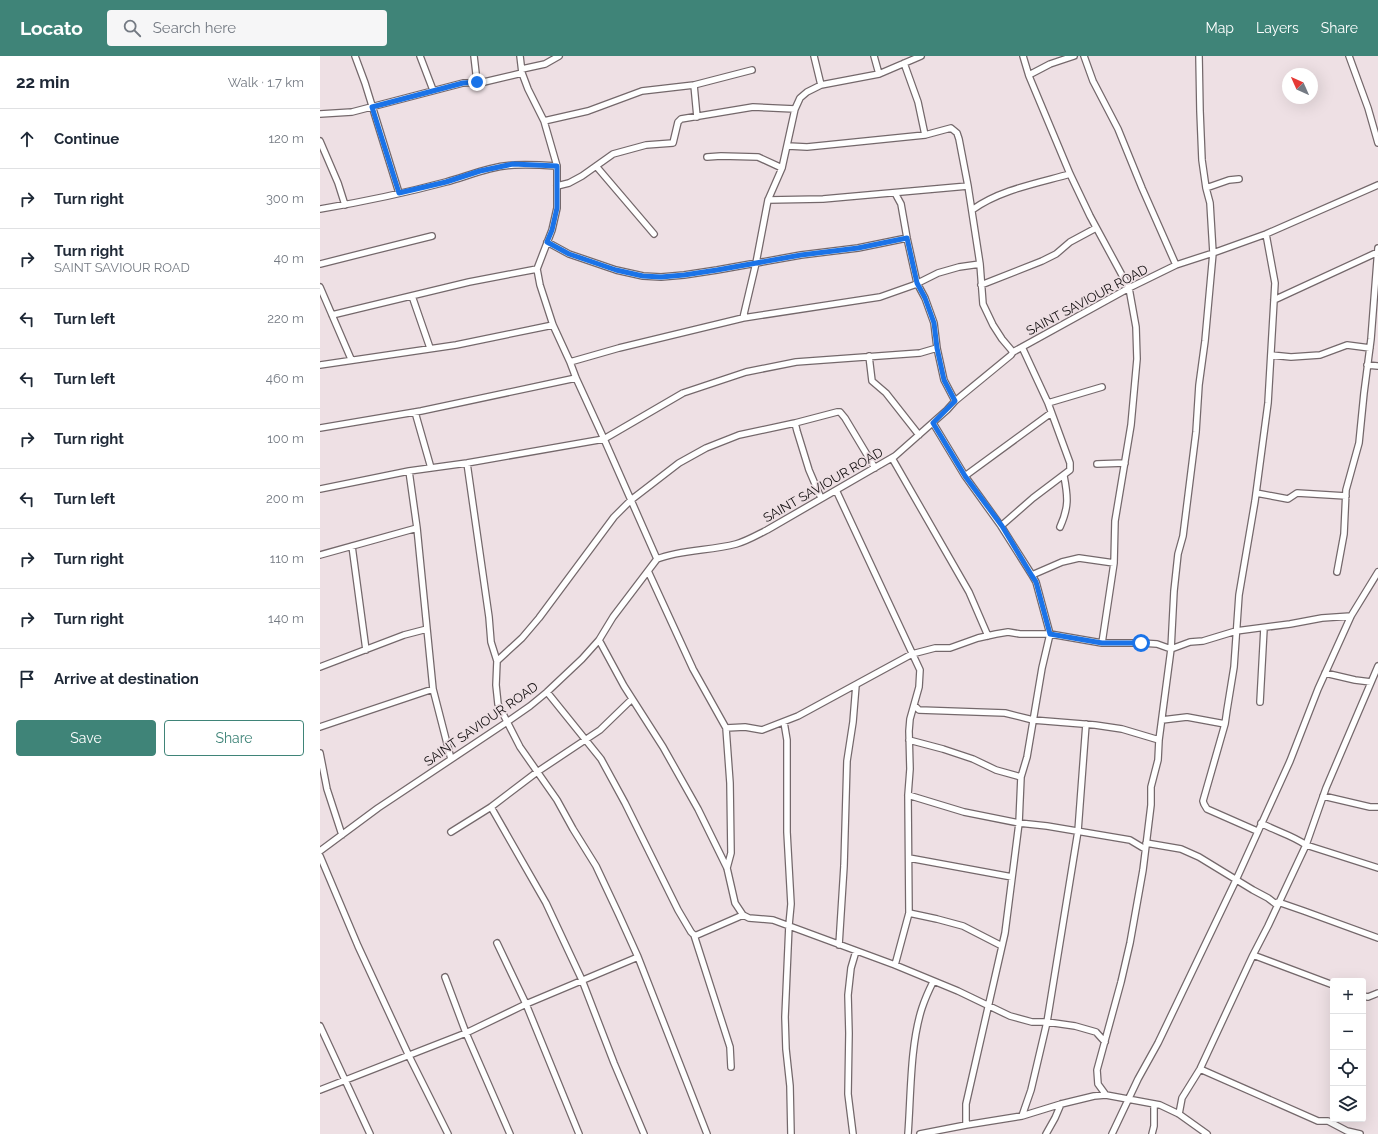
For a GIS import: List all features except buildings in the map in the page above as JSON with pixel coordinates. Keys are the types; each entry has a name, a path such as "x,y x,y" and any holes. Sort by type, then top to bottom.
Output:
{"street":[{"path":"355,56 399,193"},
{"path":"420,56 433,90"},
{"path":"474,56 477,82"},
{"path":"520,56 522,71 528,89 544,121 557,166 557,208 552,230 537,269 540,285 552,325 570,362 657,559"},
{"path":"320,114 352,112 463,83 484,82 545,64 559,56"},
{"path":"814,56 821,85"},
{"path":"874,56 879,74"},
{"path":"743,318 756,263 768,200 782,168 800,98 807,92 821,85 879,74 921,56"},
{"path":"1023,56 1029,75 1070,174 1096,228 1129,288 1136,327 1136,359 1132,424 1115,521 1114,563 1102,643"},
{"path":"1029,75 1050,64 1074,56"},
{"path":"1084,56 1093,81 1118,129 1176,265"},
{"path":"1094,1096 1098,1084 1097,1070 1130,943 1143,870 1151,805 1151,788 1158,760 1159,740 1171,649 1177,562 1183,536 1196,432 1199,385 1205,341 1213,254 1210,203 1202,160 1199,56"},
{"path":"1349,56 1368,108 1378,143"},
{"path":"904,63 918,102 925,135"},
{"path":"544,121 588,111 642,91 694,85 752,70"},
{"path":"694,85 697,116"},
{"path":"557,186 569,183 582,176 613,154 646,145 673,143 679,120 753,107 796,109"},
{"path":"788,146 807,147 925,135 949,128 954,130 960,139 968,186 980,264 983,304 992,325 1013,352"},
{"path":"320,141 338,183 345,205"},
{"path":"707,157 758,157 782,168"},
{"path":"320,209 399,193 446,182 480,171 513,164 557,166"},
{"path":"596,166 654,234"},
{"path":"972,210 984,201 1020,187 1070,174"},
{"path":"1206,188 1229,180 1239,179"},
{"name":"SAINT SAVIOUR ROAD","path":"320,851 378,808 507,722 547,692 582,659 599,640 613,617 657,559 682,552 735,544 750,539 892,458 933,423 955,401 1013,352 1129,288 1176,265 1213,254 1266,234 1378,185"},
{"path":"768,200 823,199 968,186"},
{"path":"895,193 901,204 917,283 925,298 934,323 937,348 944,380 955,401"},
{"path":"982,285 1056,254 1070,242 1096,228"},
{"path":"1257,831 1212,812 1207,809 1204,804 1205,794 1225,724 1234,667 1239,595 1256,493 1268,403 1275,283 1266,234"},
{"path":"320,264 432,236"},
{"path":"547,242 569,254 616,270 643,276 661,277 684,275 801,255 858,248 907,238"},
{"path":"1337,572 1344,534 1346,490 1359,443 1370,348 1378,248"},
{"path":"1274,300 1378,252"},
{"path":"570,362 619,348 743,318 880,297 917,283 938,273 959,267 980,264"},
{"path":"332,315 469,282 537,269"},
{"path":"320,287 351,360"},
{"path":"412,296 430,348"},
{"path":"320,365 456,345 552,325"},
{"path":"1271,355 1291,357 1320,355 1347,345 1370,348"},
{"path":"1002,526 1033,498 1070,470 1070,464 1048,403 1022,347"},
{"path":"320,489 409,471 467,463 604,439 683,393 746,372 796,362 920,353 937,348"},
{"path":"869,356 872,381 886,393 919,435"},
{"path":"1367,365 1378,366"},
{"path":"320,428 415,412 576,378"},
{"path":"1048,403 1102,387"},
{"path":"415,412 431,468"},
{"path":"497,661 522,638 539,618 614,517 631,500 680,463 706,448 739,435 840,412 875,468"},
{"path":"965,476 1051,413"},
{"path":"795,423 796,431 809,470 821,498"},
{"path":"933,423 965,476 1002,526 1036,582 1050,634 1042,668 1027,756 1021,777 1019,823 1005,933 966,1104 966,1125"},
{"path":"892,458 969,592 988,636"},
{"path":"467,463 489,617 491,642 497,661 496,685 498,704 520,747 557,800 596,866 638,957 707,1134"},
{"path":"1096,464 1125,464"},
{"path":"409,471 417,528 433,689 451,759"},
{"path":"1060,527 1066,513 1067,496 1064,476"},
{"path":"836,490 920,670 919,687 910,718 909,740 909,913 895,965"},
{"path":"1256,493 1288,499 1297,493 1346,496"},
{"path":"320,555 417,528"},
{"path":"352,546 366,650"},
{"path":"1032,576 1062,562 1079,558 1114,563"},
{"path":"648,571 694,669 726,728 730,783 731,853 727,868"},
{"path":"1112,1134 1236,880 1290,761 1325,673 1351,616 1378,572"},
{"path":"1372,581 1378,584"},
{"path":"726,728 744,727 762,730 798,716 912,654 935,648 950,648 988,636 1008,632 1020,634 1050,634 1102,643 1157,644 1171,649 1190,642 1203,641 1236,631 1264,628 1322,618 1351,616"},
{"path":"1260,702 1264,628"},
{"path":"320,668 404,635 427,629"},
{"path":"599,640 632,699 663,747 698,809 727,868 735,903 743,915 749,918 773,920 789,925 895,965 933,982 958,991 988,1007 1021,1020 1075,1026 1096,1032 1105,1042"},
{"path":"1179,1114 1182,1098 1200,1069 1306,844 1323,796 1378,666"},
{"path":"1325,673 1371,682"},
{"path":"839,945 844,866 847,761 853,722 856,685"},
{"path":"320,727 433,689"},
{"path":"547,692 601,759 678,910 694,935 730,1047 731,1067"},
{"path":"451,832 491,807 537,772 600,730 632,699"},
{"path":"914,705 919,710 1005,713 1033,720 1086,724 1122,730 1159,740"},
{"path":"1162,720 1187,718 1225,724"},
{"path":"784,722 788,740 786,779 791,904 785,1017 786,1049 790,1086 791,1134"},
{"path":"1022,1116 1031,1090 1047,1022 1078,831 1086,724"},
{"path":"909,740 950,751 973,759 996,770 1021,777"},
{"path":"320,752 328,789 342,835"},
{"path":"908,795 964,812 1019,823 1047,826 1130,840 1145,846 1181,849 1199,857 1278,904 1304,911 1378,938"},
{"path":"1323,796 1370,807 1378,807"},
{"path":"491,807 546,903 582,980 614,1063 644,1134"},
{"path":"1261,823 1271,829 1306,844 1378,868"},
{"path":"320,856 358,946 409,1056 447,1132 440,1134"},
{"path":"909,858 1012,876"},
{"path":"909,913 937,918 963,926 1002,946"},
{"path":"694,935 698,935 743,915"},
{"path":"497,943 526,1004 578,1134"},
{"path":"853,1134 848,1094 850,1033 848,995 851,968 856,951"},
{"path":"1253,955 1330,984"},
{"path":"320,1090 466,1033 526,1004 638,957"},
{"path":"445,977 466,1033 510,1134"},
{"path":"908,1134 912,1070 916,1038 922,1008 933,982"},
{"path":"1366,997 1378,993"},
{"path":"320,1026 322,1035 346,1080 370,1134"},
{"path":"1200,1069 1318,1121 1328,1121 1347,1132 1360,1134"},
{"path":"1098,1084 1106,1095"},
{"path":"920,1134 1022,1116 1061,1104 1094,1096 1106,1095 1160,1105 1179,1114 1207,1134"},
{"path":"1046,1134 1061,1104"},
{"path":"1152,1134 1154,1126 1154,1104"},
{"path":"1044,1109 1055,1118"}],"route":[{"path":"477,82 463,83 433,90 372,107 399,193 446,182 480,171 513,164 557,166 557,208 552,230 547,242 569,254 616,270 643,276 661,277 684,275 801,255 858,248 907,238 917,283 925,298 934,323 937,348 944,380 955,401 933,423 965,476 1002,526 1036,582 1050,634 1090,642 1141,643"}]}
